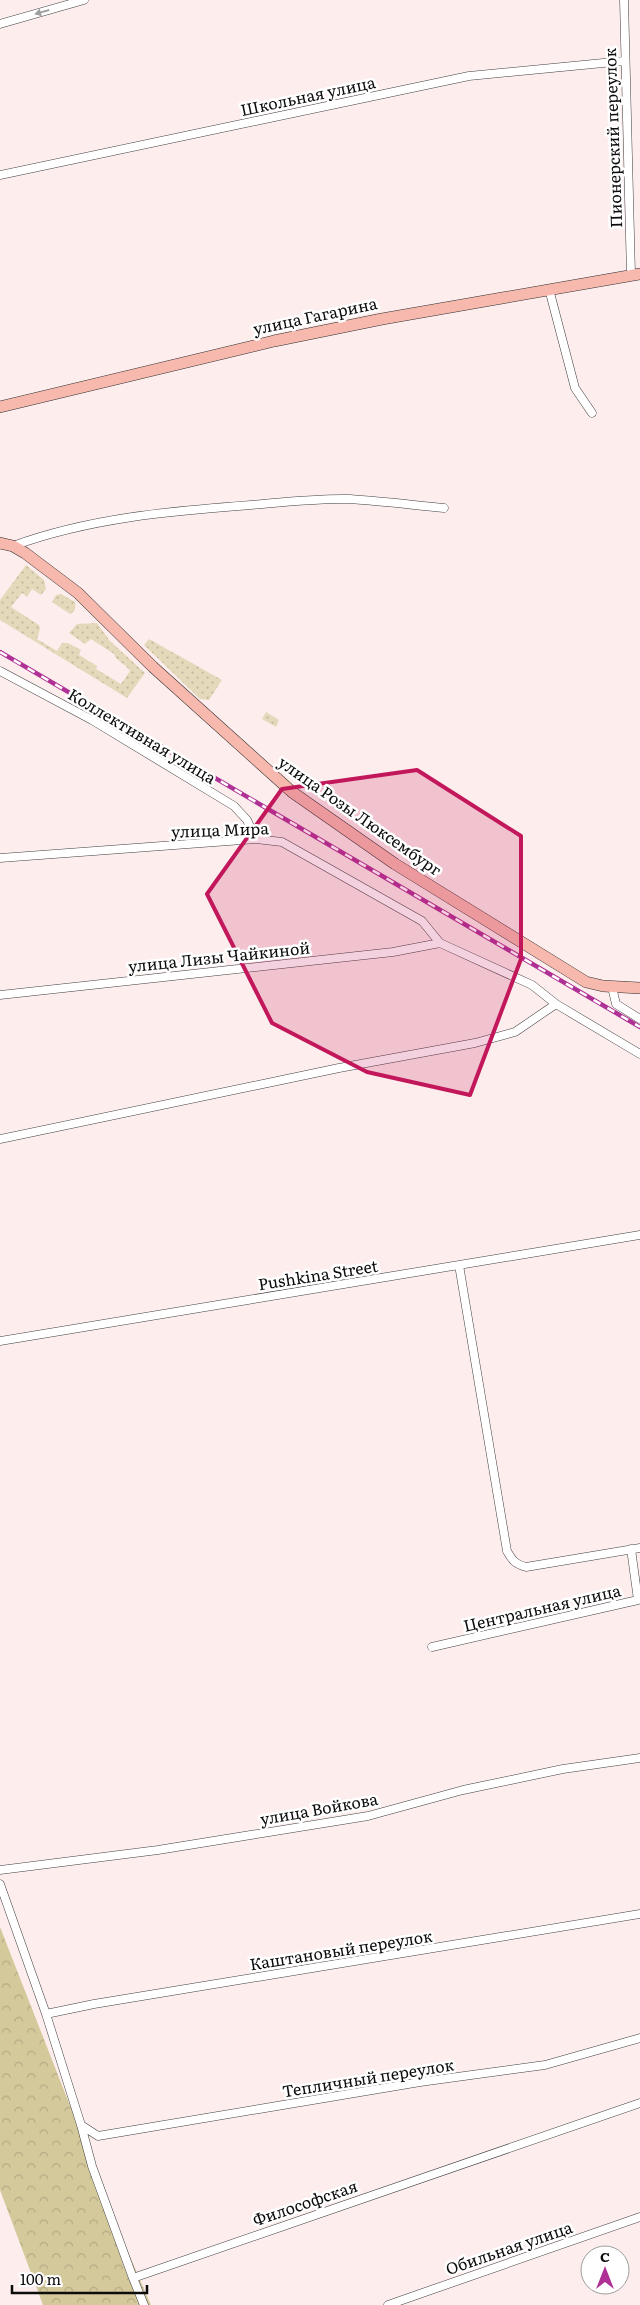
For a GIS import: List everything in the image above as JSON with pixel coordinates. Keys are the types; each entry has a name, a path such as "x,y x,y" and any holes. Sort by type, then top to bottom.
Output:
{"main road":[{"name":"улица Гагарина","path":"0,407 274,341 382,319 636,274"},
{"name":"улица Розы Люксембург","path":"0,543 13,546 78,593 153,667 292,792 395,864 586,982 612,987 640,988"}],"street":[{"path":"0,24 84,0"},
{"name":"Пионерский переулок","path":"624,0 624,61 636,274"},
{"name":"Школьная улица","path":"0,175 469,76 624,61"},
{"path":"549,289 576,388 592,413"},
{"path":"13,546 44,535 96,522 234,506 349,499 444,508"},
{"name":"Коллективная улица","path":"0,671 92,720 234,806 247,820 256,839"},
{"name":"улица Мира","path":"0,858 256,839 282,842 422,921 440,943"},
{"path":"440,943 532,985 556,1004 640,1054"},
{"name":"улица Лизы Чайкиной","path":"0,995 393,952 440,943"},
{"path":"612,987 616,1004 640,1019"},
{"path":"0,1139 339,1068 475,1043 516,1032 556,1004"},
{"name":"Pushkina Street","path":"0,1341 640,1234"},
{"path":"459,1265 507,1551 510,1558 516,1564 526,1567 640,1548"},
{"name":"Центральная улица","path":"432,1647 638,1600 631,1550"},
{"name":"улица Войкова","path":"0,1870 158,1850 368,1816 463,1790 564,1769 640,1758"},
{"path":"0,1884 46,2014 92,2166 144,2305"},
{"name":"Каштановый переулок","path":"46,2014 94,2004 640,1914"},
{"name":"Тепличный переулок","path":"81,2125 98,2136 411,2084 545,2066 640,2038"},
{"name":"Философская","path":"133,2278 640,2103"},
{"name":"Обильная улица","path":"388,2305 640,2217"}],"highlighted area":[{"path":"417,770 521,836 521,959 470,1095 367,1072 272,1023 207,894 282,789"}],"shaded area":[{"path":"26,565 44,580 46,589 41,595 32,589 27,597 22,593 11,607 39,625 40,629 37,639 57,651 62,643 68,643 81,650 79,655 97,666 96,669 121,684 130,671 114,654 91,639 85,644 69,633 77,624 97,623 110,641 145,673 127,698 0,620 0,600"},
{"path":"61,594 75,602 75,610 72,613 70,614 52,602 56,595"},
{"path":"149,639 222,680 209,700 200,699 144,645"},
{"path":"266,712 279,720 276,727 262,719"}],"green space":[{"path":"0,1927 121,2236 151,2305 43,2305 0,2190"}],"railway":[{"path":"0,652 640,1027"}]}
